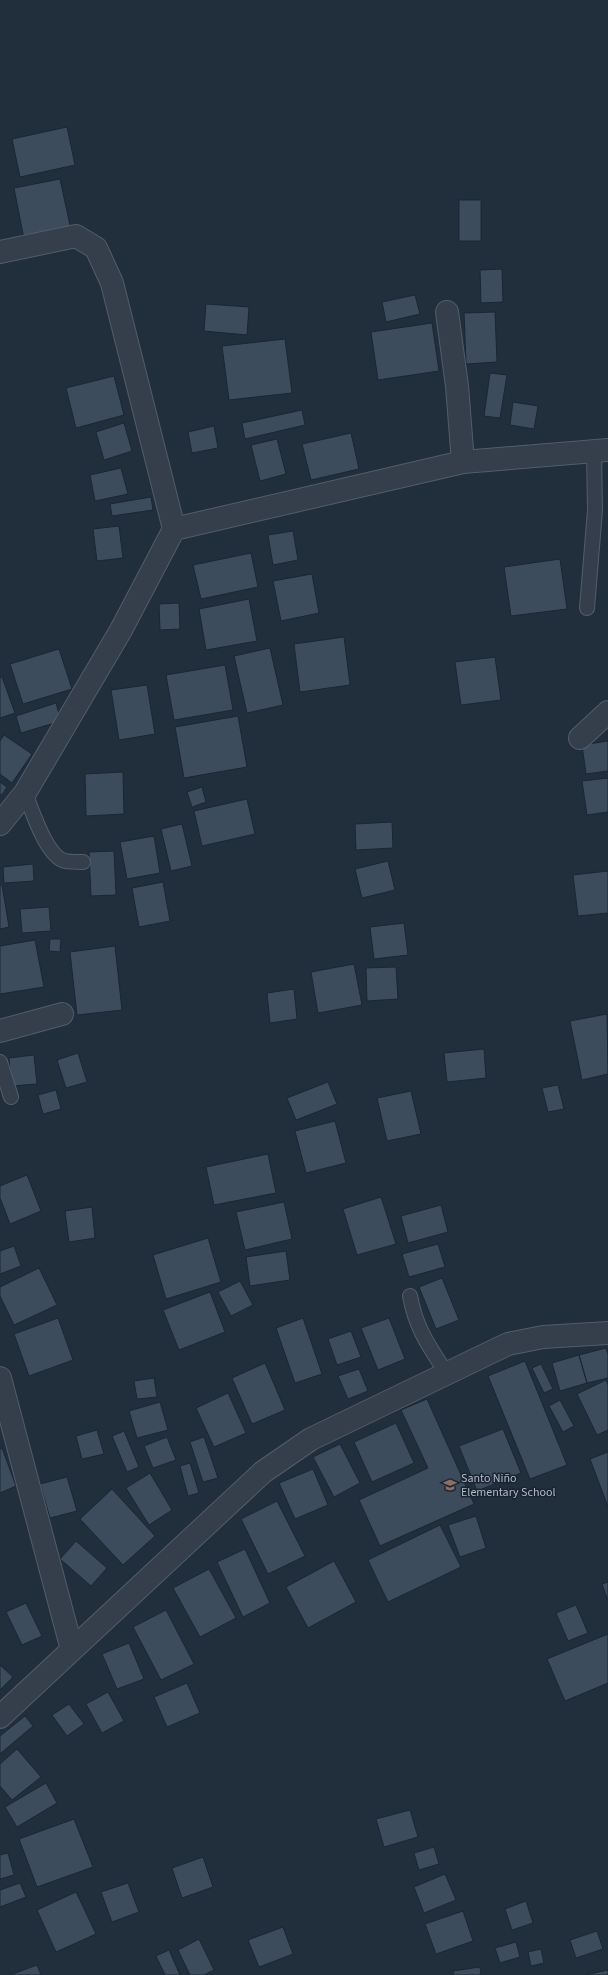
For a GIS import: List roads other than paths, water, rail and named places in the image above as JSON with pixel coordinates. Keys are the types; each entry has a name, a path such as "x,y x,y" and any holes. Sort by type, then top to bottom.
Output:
{"street":[{"path":"0,252 76,236 96,248 112,283 174,529 121,630 25,793 0,824"},
{"path":"447,312 457,386 463,462"},
{"path":"174,529 463,462 601,450"},
{"path":"580,738 608,712"},
{"path":"0,1030 62,1014"},
{"path":"0,1717 263,1472 310,1440 508,1344 543,1337 608,1333"},
{"path":"0,1378 72,1650"}],"lane":[{"path":"587,608 594,510 601,450"},
{"path":"25,793 44,837 55,856 65,861 83,862"},
{"path":"0,1062 11,1097"},
{"path":"410,1296 414,1317 447,1374"}],"place":[{"name":"Santo Niño Elementary School","path":"450,1485"}]}
